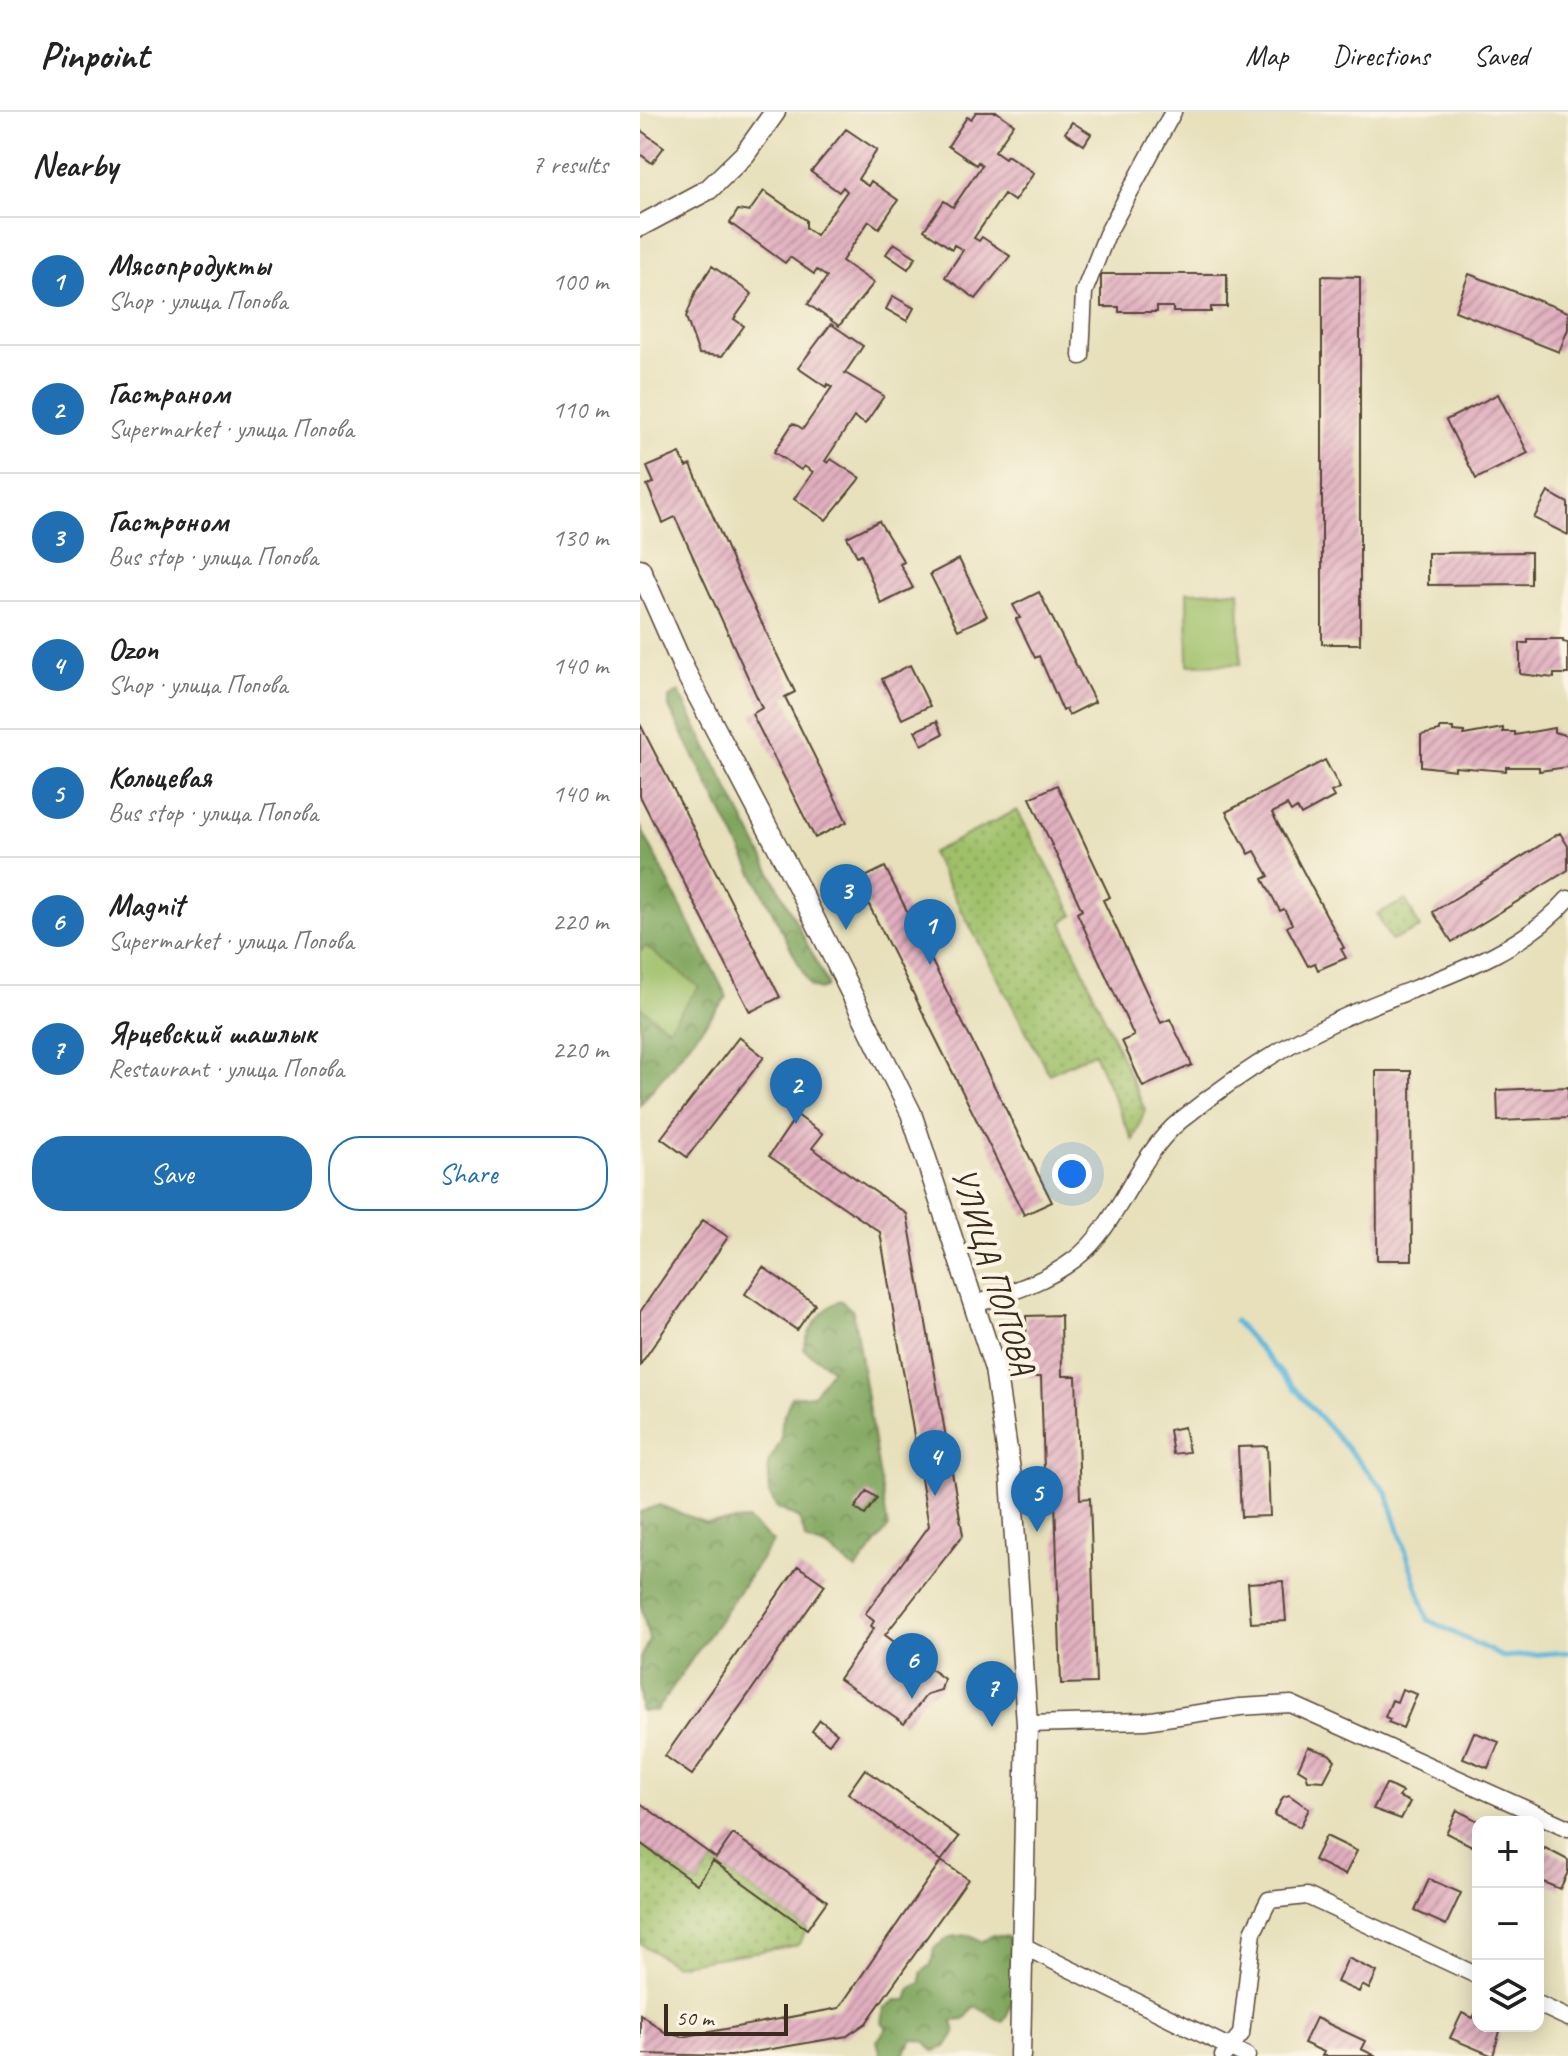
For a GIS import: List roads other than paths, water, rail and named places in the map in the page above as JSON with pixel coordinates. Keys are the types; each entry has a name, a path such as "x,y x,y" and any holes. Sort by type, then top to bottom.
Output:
{"street":[{"path":"640,226 709,189 745,154 775,112"},
{"path":"1081,356 1084,292 1107,234 1162,127 1173,112"},
{"name":"УЛИЦА ПОПОВА","path":"640,569 685,671 798,886 911,1113 995,1369 1011,1477 1027,1724 1020,2056"},
{"path":"976,1304 1017,1290 1075,1260 1104,1227 1162,1138 1182,1119 1268,1058 1336,1021 1432,982 1532,933 1568,899"},
{"path":"1027,1724 1145,1721 1240,1707 1291,1704 1568,1828"},
{"path":"1226,2051 1241,2034 1253,1932 1269,1900 1307,1896 1472,1973"},
{"path":"1023,1946 1226,2051 1247,2056"},
{"path":"1544,2007 1568,2018"}],"waterway":[{"path":"1235,1321 1387,1493 1428,1620 1503,1657 1568,1652"}],"place":[{"name":"Гастроном","path":"846,930"},
{"name":"Мясопродукты","path":"930,965"},
{"name":"Гастраном","path":"796,1124"},
{"name":"Ozon","path":"935,1496"},
{"name":"Кольцевая","path":"1037,1532"},
{"name":"Magnit","path":"912,1699"},
{"name":"Ярцевский шашлык","path":"992,1727"}]}
